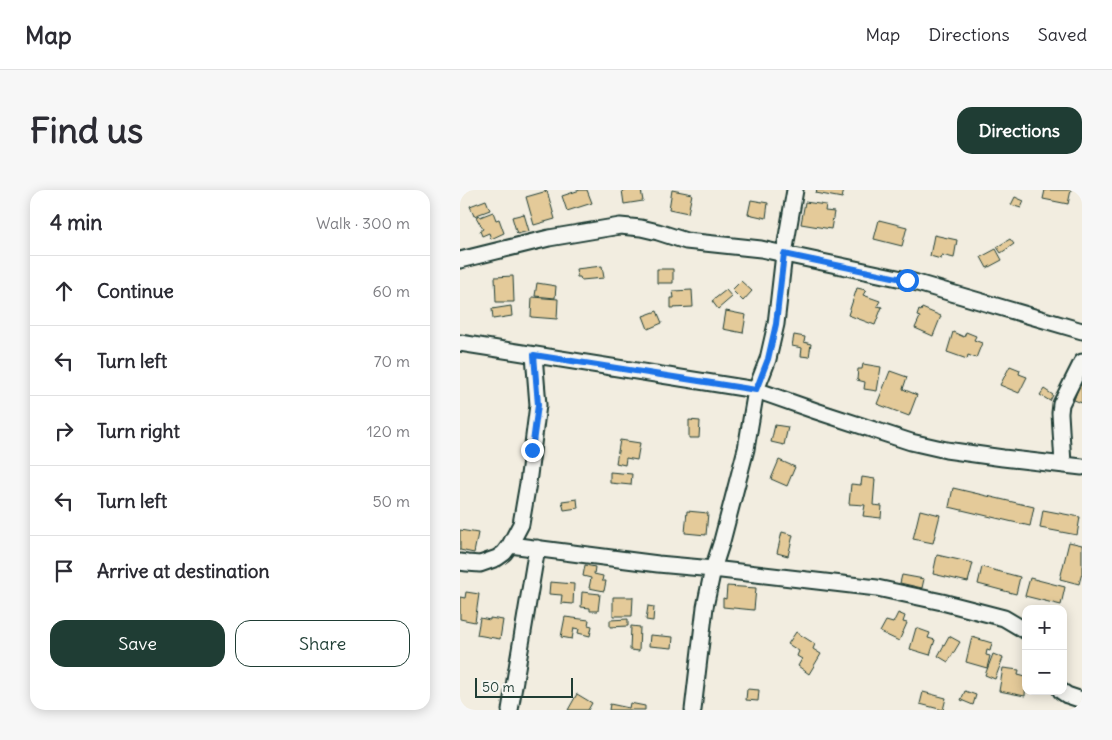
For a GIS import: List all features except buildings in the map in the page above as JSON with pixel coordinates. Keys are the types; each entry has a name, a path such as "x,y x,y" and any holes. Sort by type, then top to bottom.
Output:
{"street":[{"path":"693,710 705,607 713,569 746,449 756,390 768,359 776,324 784,254 795,190"},
{"path":"460,260 549,238 620,226 641,228 686,241 761,249 907,280 1082,331"},
{"path":"460,343 756,390 911,442 946,450 1082,467"},
{"path":"460,562 480,564 497,558 510,545 521,524 538,405 534,355"},
{"path":"1063,464 1061,404 1082,362"},
{"path":"510,545 658,564 877,588 1004,618 1022,629"},
{"path":"510,710 536,548"},
{"path":"1067,695 1082,700"}],"route":[{"path":"532,450 538,405 534,355 756,390 768,359 776,324 784,254 907,280"}]}
